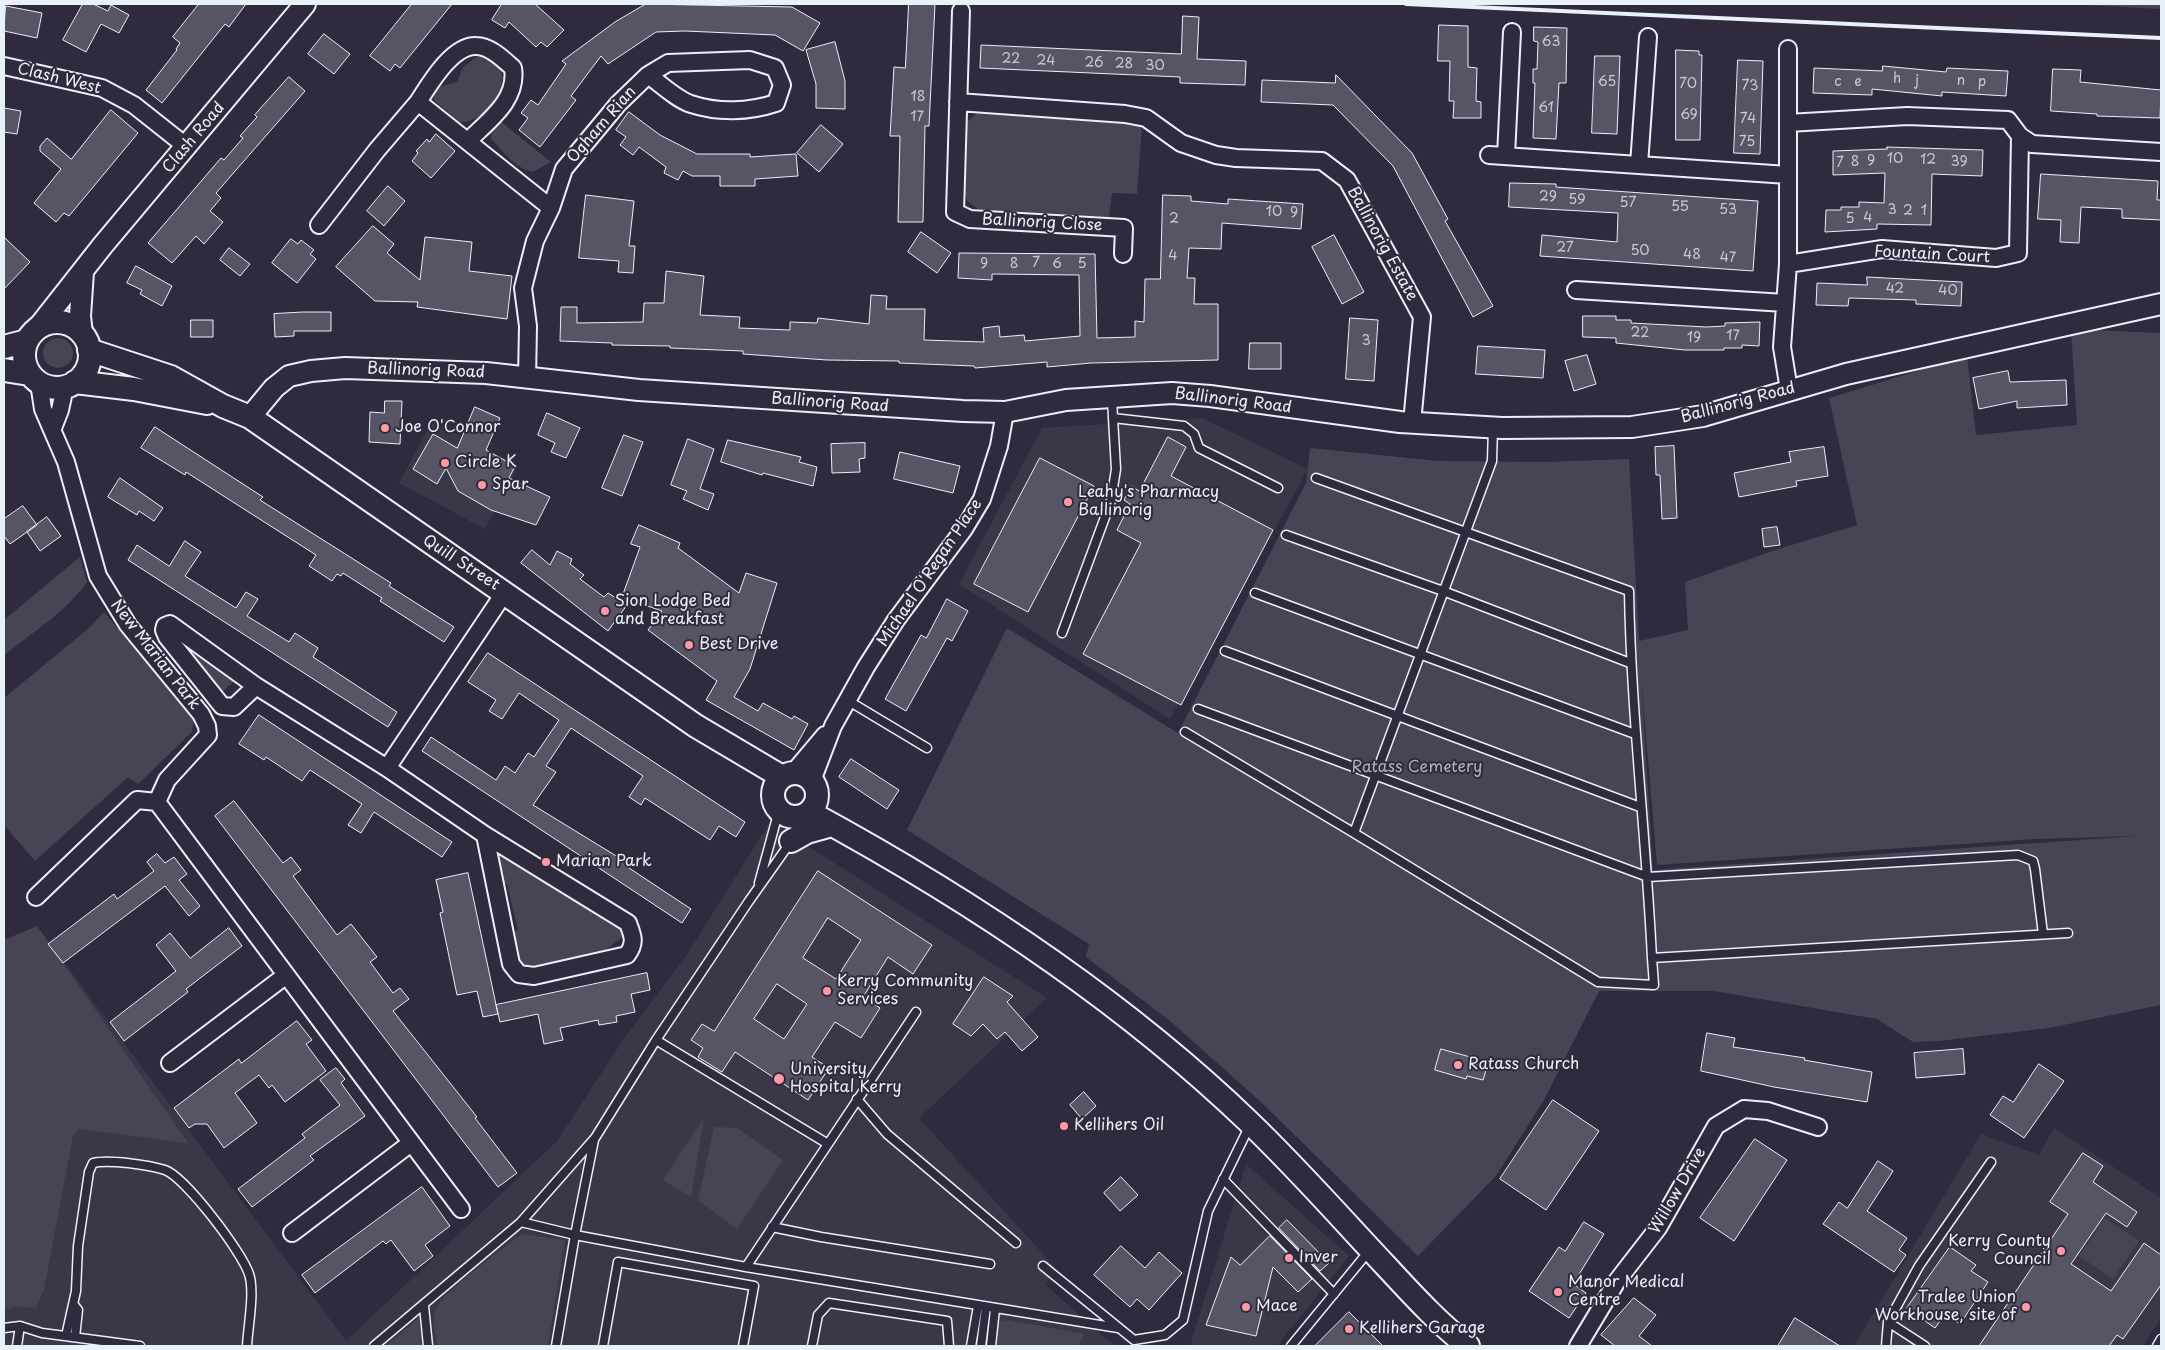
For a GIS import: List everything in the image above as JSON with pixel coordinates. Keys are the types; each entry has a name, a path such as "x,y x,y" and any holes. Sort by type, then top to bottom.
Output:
{"main road":[{"path":"4,347 32,335 49,323 63,323 76,328 86,342 86,370 70,384 52,387 34,378 4,370"},
{"path":"32,335 24,354 34,378"},
{"name":"Quill Street","path":"86,342 170,377 223,406 250,417 412,531 505,592 796,795"},
{"name":"Quill Street","path":"70,384 134,389 223,406"},
{"path":"796,795 832,824 884,853"},
{"path":"796,795 995,923 1111,1004 1190,1067 1251,1123 1422,1304 1468,1346"},
{"path":"791,841 808,832 832,824"}],"street":[{"name":"Clash Road","path":"32,335 103,245 305,4"},
{"name":"Ballinorig Close","path":"961,12 955,212 970,219 1124,228 1123,254"},
{"path":"1506,156 1512,32"},
{"path":"1639,165 1648,37"},
{"path":"319,225 377,150 418,102 440,69 462,50 476,46 496,53 513,68 515,81 508,101 468,141"},
{"path":"1788,49 1788,264 1782,347 1789,390"},
{"name":"Ogham Rian","path":"527,378 528,326 523,288 535,241 551,208 564,169 618,104 648,75 668,63 750,60 775,68 782,85 776,104 755,110 720,110 689,104 648,75"},
{"name":"Clash West","path":"4,66 102,88 134,105 187,146"},
{"path":"418,102 551,208"},
{"name":"Ballinorig Estate","path":"958,102 1125,114 1146,118 1181,143 1216,155 1236,158 1322,161 1347,180 1422,317 1412,423"},
{"path":"1788,123 1907,116 2008,120 2020,136 2032,144 2161,152"},
{"name":"Fountain Court","path":"1788,264 1882,249 1996,258 2018,253 2020,136"},
{"path":"1489,155 1788,175"},
{"path":"83,272 80,316 86,342"},
{"path":"1576,290 1786,303"},
{"name":"Ballinorig Road","path":"250,417 274,388 289,376 311,371 345,368 486,373 639,390 903,408 1005,412 1066,400 1172,393 1201,395 1412,423 1492,428 1632,427 1703,416 1846,374 2161,304"},
{"name":"New Marian Park","path":"34,378 43,409 53,428 66,462 98,576 128,625 202,714 207,726 208,735 168,780 157,802"},
{"path":"53,428 70,384"},
{"name":"Michael O'Regan Place","path":"796,795 832,726 896,620 964,529 982,499 999,446 1005,412"},
{"path":"388,768 505,592"},
{"path":"256,686 234,707 222,706 167,637 164,630 165,626 170,624 256,686 388,768 485,835 628,923 634,938 634,947 627,955 534,976 519,974 511,964 485,835"},
{"path":"36,897 137,800 157,802 285,976 461,1209"},
{"path":"170,1064 285,976"},
{"name":"Willow Drive","path":"1578,1346 1617,1280 1658,1228 1716,1126 1744,1109 1768,1110 1818,1127"},
{"path":"292,1233 411,1143"}],"lane":[{"path":"1062,633 1111,501 1116,469 1111,396"},
{"path":"1113,418 1184,426 1194,434 1199,448 1278,488"},
{"path":"1354,833 1492,461 1492,428"},
{"path":"1185,732 1598,982 1654,986 1648,877 1640,807 1630,663 1628,591 1316,478"},
{"path":"1286,535 1443,591 1630,663"},
{"path":"1255,592 1421,652 1635,734"},
{"path":"1225,652 1398,715 1640,807"},
{"path":"847,700 927,748"},
{"path":"1198,709 1648,877 2018,855 2033,861 2043,934"},
{"path":"374,1346 424,1306 521,1222 595,1138 656,1040 791,841 796,795"},
{"path":"757,890 796,795"},
{"path":"1652,958 2068,933"},
{"path":"746,1267 916,1012"},
{"path":"656,1040 828,1144"},
{"path":"857,1099 888,1134 1016,1243"},
{"path":"1043,1266 1134,1340 1165,1335 1183,1320 1208,1211 1251,1123"},
{"path":"556,1346 575,1235 595,1138"},
{"path":"66,1336 71,1309 74,1305 78,1246 89,1172 93,1163 104,1160 166,1170 190,1190 239,1256 249,1273 251,1286 247,1346"},
{"path":"1886,1346 1888,1322 1919,1266 1991,1162"},
{"path":"1224,1178 1334,1294"},
{"path":"521,1222 575,1235 746,1267 1118,1328"},
{"path":"772,1227 821,1237 990,1264"},
{"path":"1291,1346 1370,1250"},
{"path":"603,1346 618,1262 754,1286 743,1346"},
{"path":"812,1346 818,1314 829,1303 947,1321 949,1346"},
{"path":"74,1305 78,1310 75,1337"},
{"path":"424,1306 428,1346"},
{"path":"971,1346 982,1307"},
{"path":"981,1346 982,1307"},
{"path":"991,1346 995,1309"},
{"path":"1888,1322 1925,1346"},
{"path":"17,1346 20,1326"},
{"path":"4,1328 20,1326 42,1333 140,1346"},
{"path":"2157,1346 2161,1339"}],"shaded area":[{"path":"1202,418 1308,469 1170,719 959,584 1042,428"},
{"path":"432,421 518,466 485,529 399,483"},
{"name":"University Hospital Kerry","path":"770,822 1047,998 919,1118 1055,1267 1046,1285 1108,1341 1118,1346 4,1346 4,941 37,926 346,1341 557,1141 623,1040 688,953"},
{"path":"2054,1128 2161,1198 2161,1318 2143,1346 1854,1346 1981,1134 2039,1155"},
{"path":"1246,1164 1349,1256 1277,1346 1190,1346"}],"green space":[{"path":"2065,4 2161,4 2161,9"},
{"path":"478,56 499,64 502,84 494,102 487,110 470,121 460,123 434,100 435,88 457,82 463,67"},
{"path":"977,113 1142,125 1137,194 1112,193 1109,217 978,209 967,201 962,186 967,122"},
{"path":"499,120 551,162 533,172 515,163 491,139 492,131"},
{"name":"Ratass Cemetery","path":"2071,329 2161,333 2161,1005 2049,1028 1939,1041 1913,1042 1877,1019 1714,991 1599,991 1544,1100 1496,1176 1418,1256 1261,1102 1170,1021 1086,957 1089,944 907,830 1007,628 1178,733 1306,483 1310,448 1438,461 1545,462 1629,459 1639,641 1688,630 1685,582 1775,550 1857,525 1829,398 1967,356 1976,435 2077,425","holes":["1641,678 1657,865 2034,839 2136,836 1653,870"]},
{"path":"58,338 68,343 73,353 68,363 58,368 48,363 43,353 48,343"},
{"path":"80,557 87,582 79,593 59,612 4,655 4,620"},
{"path":"104,612 194,719 192,732 138,784 128,777 35,861 4,825 4,698 89,628"},
{"path":"182,642 238,678 218,694 180,645"},
{"path":"504,856 622,926 623,937 600,954 535,968 523,964 513,948 511,934 518,930 507,885 499,878 498,858"},
{"path":"37,926 188,1143 79,1129 73,1136 44,1290 36,1308 12,1306 12,1309 4,1308 4,940"},
{"path":"704,1118 691,1197 663,1180"},
{"path":"714,1127 737,1128 783,1160 737,1229 698,1200"},
{"path":"2105,1218 2139,1241 2113,1279 2079,1256"},
{"path":"522,1234 565,1240 548,1346 438,1346 434,1320 439,1304 474,1271"},
{"path":"419,1318 421,1346 386,1346"},
{"path":"1008,1320 1084,1334 1078,1346 996,1346 1000,1321"}],"building":[{"path":"83,4 93,4 108,11 111,5 129,15 119,33 101,24 86,52 63,40"},
{"path":"199,4 246,4 229,27 225,24 162,103 146,90 177,50 180,43 173,37"},
{"path":"412,4 452,4 400,68 395,64 390,71 370,56"},
{"path":"502,4 535,4 564,30 547,47 541,42 536,47 509,22 505,28 492,20"},
{"path":"646,4 792,7 820,23 803,51 775,35 685,31 656,32 608,64 601,56 571,96 576,100 540,147 519,130 528,118 521,113 531,100 538,105 566,64 562,61 615,22"},
{"path":"909,4 935,4 929,126 925,126 923,222 898,222 900,136 890,136 894,67 905,68"},
{"path":"6,6 42,13 37,38 4,31"},
{"path":"1183,16 1199,17 1197,59 1246,61 1245,85 1180,83 1180,77 980,68 981,45 1181,54"},
{"path":"1439,25 1468,26 1468,67 1477,68 1476,101 1481,102 1481,118 1453,118 1454,101 1449,101 1450,61 1438,61"},
{"path":"1534,27 1567,28 1566,83 1559,83 1556,139 1533,138 1535,83 1533,83 1533,69 1537,69 1538,42 1534,41"},
{"path":"324,34 350,54 334,74 308,54"},
{"path":"835,42 845,81 845,109 816,108 816,84 806,50"},
{"path":"1676,50 1699,51 1699,55 1702,55 1700,140 1676,140"},
{"path":"1595,56 1620,56 1617,134 1592,133"},
{"path":"1738,60 1763,61 1760,154 1734,153"},
{"path":"1883,66 1946,72 1947,68 2008,71 2006,96 1942,92 1942,96 1872,89 1872,95 1813,93 1814,68 1882,71"},
{"path":"2053,69 2081,70 2080,82 2161,90 2160,118 2097,116 2097,114 2051,111"},
{"path":"1336,75 1412,153 1448,219 1445,221 1493,306 1473,317 1393,166 1333,105 1261,102 1262,80 1335,83"},
{"path":"289,77 305,91 216,193 221,198 210,211 223,222 204,244 196,236 172,263 148,243 221,158 224,160 243,138 240,136 257,117 255,115"},
{"path":"4,108 21,111 17,134 4,132"},
{"path":"111,110 138,133 69,216 64,213 56,222 34,203 61,169 40,151 40,146 47,138 71,159"},
{"path":"629,112 660,135 697,154 750,154 750,157 796,154 798,176 755,179 755,186 720,186 720,176 692,176 683,171 678,180 664,173 666,167 639,147 633,155 620,145 626,137 616,130"},
{"path":"821,125 843,144 819,172 797,153"},
{"path":"436,134 455,151 431,178 412,161 418,153 416,151 427,139 429,142"},
{"path":"1887,147 1983,150 1982,176 1932,174 1931,225 1877,224 1877,229 1825,232 1826,210 1841,210 1841,207 1859,207 1859,202 1884,203 1885,173 1833,175 1833,151 1887,149"},
{"path":"2041,174 2158,181 2157,200 2161,200 2161,220 2122,218 2122,209 2081,207 2079,243 2060,242 2061,220 2038,219"},
{"path":"1510,183 1556,184 1556,187 1758,201 1753,271 1540,256 1542,235 1617,242 1618,213 1509,207"},
{"path":"388,186 405,201 384,226 367,211"},
{"path":"586,195 634,201 629,246 635,246 633,273 618,272 619,261 579,258"},
{"path":"1163,195 1191,196 1191,201 1228,204 1228,199 1303,204 1301,229 1222,223 1221,249 1189,248 1187,278 1195,278 1194,304 1218,304 1218,360 1091,363 1047,367 1047,362 975,368 974,366 899,363 899,361 827,360 743,354 743,351 670,348 670,346 612,345 612,343 560,341 561,307 577,307 577,323 643,322 644,303 664,303 666,271 704,276 700,315 740,317 739,328 790,330 790,322 817,323 818,318 869,324 871,295 887,296 886,309 925,309 924,340 984,342 983,328 999,326 1000,337 1024,335 1025,341 1080,336 1079,275 992,274 992,280 958,278 959,253 1095,254 1097,338 1135,337 1135,321 1144,322 1145,279 1160,279"},
{"path":"373,226 394,244 387,253 420,280 425,237 472,242 469,271 512,276 507,319 417,307 418,302 375,301 336,267"},
{"path":"921,232 951,253 937,273 908,252"},
{"path":"1334,235 1364,292 1342,304 1312,247"},
{"path":"4,237 30,262 4,289"},
{"path":"291,239 298,244 301,240 314,250 310,254 316,259 297,283 272,263"},
{"path":"229,248 250,264 240,276 220,260"},
{"path":"136,266 172,286 162,306 140,294 142,290 127,283"},
{"path":"1867,277 1962,282 1961,306 1916,304 1916,300 1849,298 1848,306 1816,305 1817,283 1867,285"},
{"path":"331,312 331,331 294,331 294,336 275,337 274,314"},
{"path":"1583,316 1616,316 1616,320 1631,320 1631,323 1707,327 1725,326 1725,323 1760,322 1759,346 1742,345 1742,348 1724,348 1724,350 1685,350 1616,343 1616,338 1583,337"},
{"path":"1350,318 1378,320 1374,381 1346,379"},
{"path":"191,320 213,320 213,337 191,337"},
{"path":"1250,343 1281,343 1281,369 1249,369"},
{"path":"1478,346 1545,350 1543,378 1476,374"},
{"path":"1587,355 1596,384 1574,391 1565,361"},
{"path":"2008,371 2010,382 2066,380 2067,405 2017,408 2017,401 1979,409 1973,378"},
{"name":"Joe O'Connor","path":"385,401 402,401 400,444 369,442 370,412 384,413"},
{"path":"475,407 500,418 486,450 515,466 509,478 550,497 536,525 491,510 458,491 446,468 437,484 413,469 433,434 457,448"},
{"path":"547,413 580,428 566,458 551,452 555,443 538,435"},
{"path":"155,427 263,497 260,500 391,583 389,586 454,627 444,642 380,601 382,598 343,573 341,576 337,574 332,581 309,566 316,555 186,472 185,475 141,448"},
{"path":"624,435 643,442 622,496 602,488"},
{"path":"1168,437 1186,447 1171,476 1273,530 1181,705 1083,654 1141,543 1117,530 1130,504 1124,500 1131,486 1139,491"},
{"path":"688,439 714,449 700,489 714,494 708,510 683,499 687,491 671,485"},
{"path":"728,440 801,457 799,462 817,467 813,486 763,473 762,475 721,462"},
{"path":"865,443 865,458 859,459 860,472 832,473 831,444"},
{"path":"1674,446 1677,518 1662,519 1660,475 1656,475 1655,447"},
{"path":"1824,447 1828,476 1796,481 1797,486 1739,497 1734,473 1791,462 1789,452"},
{"path":"900,452 960,466 953,493 894,479"},
{"path":"1040,458 1094,486 1028,612 974,584"},
{"path":"120,478 163,508 154,521 139,511 137,515 108,497"},
{"path":"23,506 37,525 10,544 4,536 4,519"},
{"path":"47,517 61,536 40,551 27,532"},
{"path":"639,525 680,543 678,548 739,593 746,573 777,583 750,669 734,697 758,711 763,703 792,719 794,716 808,724 794,750 706,700 717,681 648,630 662,611 622,597 640,547 631,544"},
{"path":"1777,527 1780,545 1764,547 1762,529"},
{"path":"185,541 201,552 185,576 236,608 246,592 258,599 247,616 289,642 295,633 318,648 313,657 397,712 388,727 128,560 137,545 169,566"},
{"path":"532,550 550,565 557,551 572,559 570,564 584,575 580,579 604,597 608,593 627,605 608,631 521,563"},
{"path":"947,599 968,611 952,641 947,638 906,711 885,699 921,635 926,638"},
{"path":"488,653 745,822 736,837 719,826 710,840 645,798 641,805 629,797 643,776 571,728 546,766 556,772 533,805 626,862 626,866 691,909 682,923 422,751 431,737 496,780 505,766 515,773 528,753 534,757 559,720 519,693 502,719 489,711 496,700 468,682"},
{"path":"259,715 452,842 442,857 374,812 361,833 348,825 362,804 310,770 302,781 266,757 264,760 239,744"},
{"path":"851,759 899,790 887,809 839,777"},
{"path":"234,801 283,863 291,857 301,870 293,876 337,935 351,924 377,957 370,962 393,993 400,988 409,999 393,1011 477,1117 475,1118 517,1173 498,1187 215,816"},
{"path":"157,854 165,863 174,857 187,874 179,880 200,906 189,916 165,886 63,963 48,944 114,894 117,899 154,871 147,862"},
{"name":"Kerry Community Services","path":"818,871 932,945 913,974 888,957 863,997 880,1008 861,1038 835,1022 812,1057 829,1068 808,1100 735,1052 722,1072 698,1057 703,1048 691,1040 702,1024 714,1031","holes":["828,918 861,940 836,979 803,958","777,984 807,1004 784,1039 754,1019"]},
{"path":"468,873 498,1014 483,1017 477,991 457,995 440,913 443,912 436,880"},
{"path":"229,928 242,946 186,989 188,992 124,1041 110,1022 176,971 156,945 170,933 190,958"},
{"path":"647,973 650,990 631,994 635,1012 616,1016 617,1022 599,1025 598,1020 560,1028 563,1040 544,1044 538,1014 500,1022 496,1005"},
{"path":"984,977 1013,996 1007,1002 1038,1037 1022,1051 1005,1032 997,1039 983,1024 971,1036 953,1024"},
{"path":"297,1021 312,1040 306,1044 326,1071 285,1102 272,1085 269,1088 259,1075 235,1093 257,1123 224,1148 207,1124 195,1124 189,1128 174,1108 239,1059 241,1063"},
{"path":"1707,1033 1735,1038 1733,1047 1805,1058 1804,1060 1872,1072 1867,1102 1774,1087 1701,1071"},
{"name":"Ratass Church","path":"1441,1049 1474,1058 1472,1063 1487,1067 1483,1080 1467,1076 1466,1079 1435,1070"},
{"path":"1963,1049 1965,1074 1916,1078 1914,1053"},
{"path":"2039,1064 2064,1081 2024,1138 1990,1115 2003,1096 2013,1102"},
{"path":"336,1068 345,1079 341,1083 365,1116 310,1156 314,1160 252,1207 238,1189 305,1138 302,1134 340,1105 320,1080"},
{"path":"1084,1092 1096,1106 1082,1119 1070,1105"},
{"path":"1553,1100 1599,1131 1546,1210 1500,1179"},
{"path":"1755,1139 1787,1160 1734,1241 1700,1218"},
{"name":"Kerry County Council","path":"2083,1153 2103,1166 2093,1182 2137,1212 2127,1227 2106,1213 2071,1264 2111,1291 2144,1243 2161,1255 2161,1285 2123,1339 2117,1335 2109,1346 1979,1346 2068,1214 2050,1202"},
{"path":"1878,1161 1893,1171 1867,1211 1907,1238 1899,1250 1906,1255 1894,1272 1823,1224 1839,1202 1847,1208"},
{"path":"1121,1177 1138,1195 1120,1211 1104,1193"},
{"path":"422,1187 450,1226 425,1245 433,1256 414,1271 391,1240 386,1244 383,1241 315,1293 302,1275"},
{"path":"1287,1220 1329,1263 1320,1271 1279,1228"},
{"path":"1584,1222 1604,1234 1573,1284 1586,1293 1569,1318 1529,1291 1559,1247 1565,1251"},
{"path":"1270,1236 1312,1279 1298,1292 1273,1267 1256,1336 1206,1325 1231,1257 1240,1265"},
{"path":"1121,1246 1145,1268 1159,1252 1182,1273 1149,1310 1137,1299 1130,1307 1094,1275"},
{"path":"1950,1247 1976,1265 1971,1271 1988,1282 1960,1324 1945,1314 1935,1328 1907,1308"},
{"path":"1634,1298 1656,1315 1639,1336 1652,1346 1615,1346 1601,1335"},
{"name":"Kellihers Garage","path":"1349,1312 1383,1346 1315,1346"},
{"path":"1795,1318 1840,1346 1778,1346"}],"railway":[{"path":"1406,4 2161,38"}],"place":[{"name":"Joe O'Connor","path":"385,428"},
{"name":"Circle K","path":"445,463"},
{"name":"Spar","path":"482,485"},
{"name":"Leahy's Pharmacy Ballinorig","path":"1068,502"},
{"name":"Sion Lodge Bed and Breakfast","path":"605,611"},
{"name":"Best Drive","path":"689,645"},
{"name":"Marian Park","path":"546,862"},
{"name":"Kerry Community Services","path":"827,991"},
{"name":"Ratass Church","path":"1458,1065"},
{"name":"University Hospital Kerry","path":"779,1079"},
{"name":"Kellihers Oil","path":"1064,1126"},
{"name":"Kerry County Council","path":"2061,1251"},
{"name":"Inver","path":"1289,1258"},
{"name":"Manor Medical Centre","path":"1558,1292"},
{"name":"Mace","path":"1246,1307"},
{"name":"Tralee Union Workhouse, site of","path":"2026,1307"},
{"name":"Kellihers Garage","path":"1349,1329"}]}
